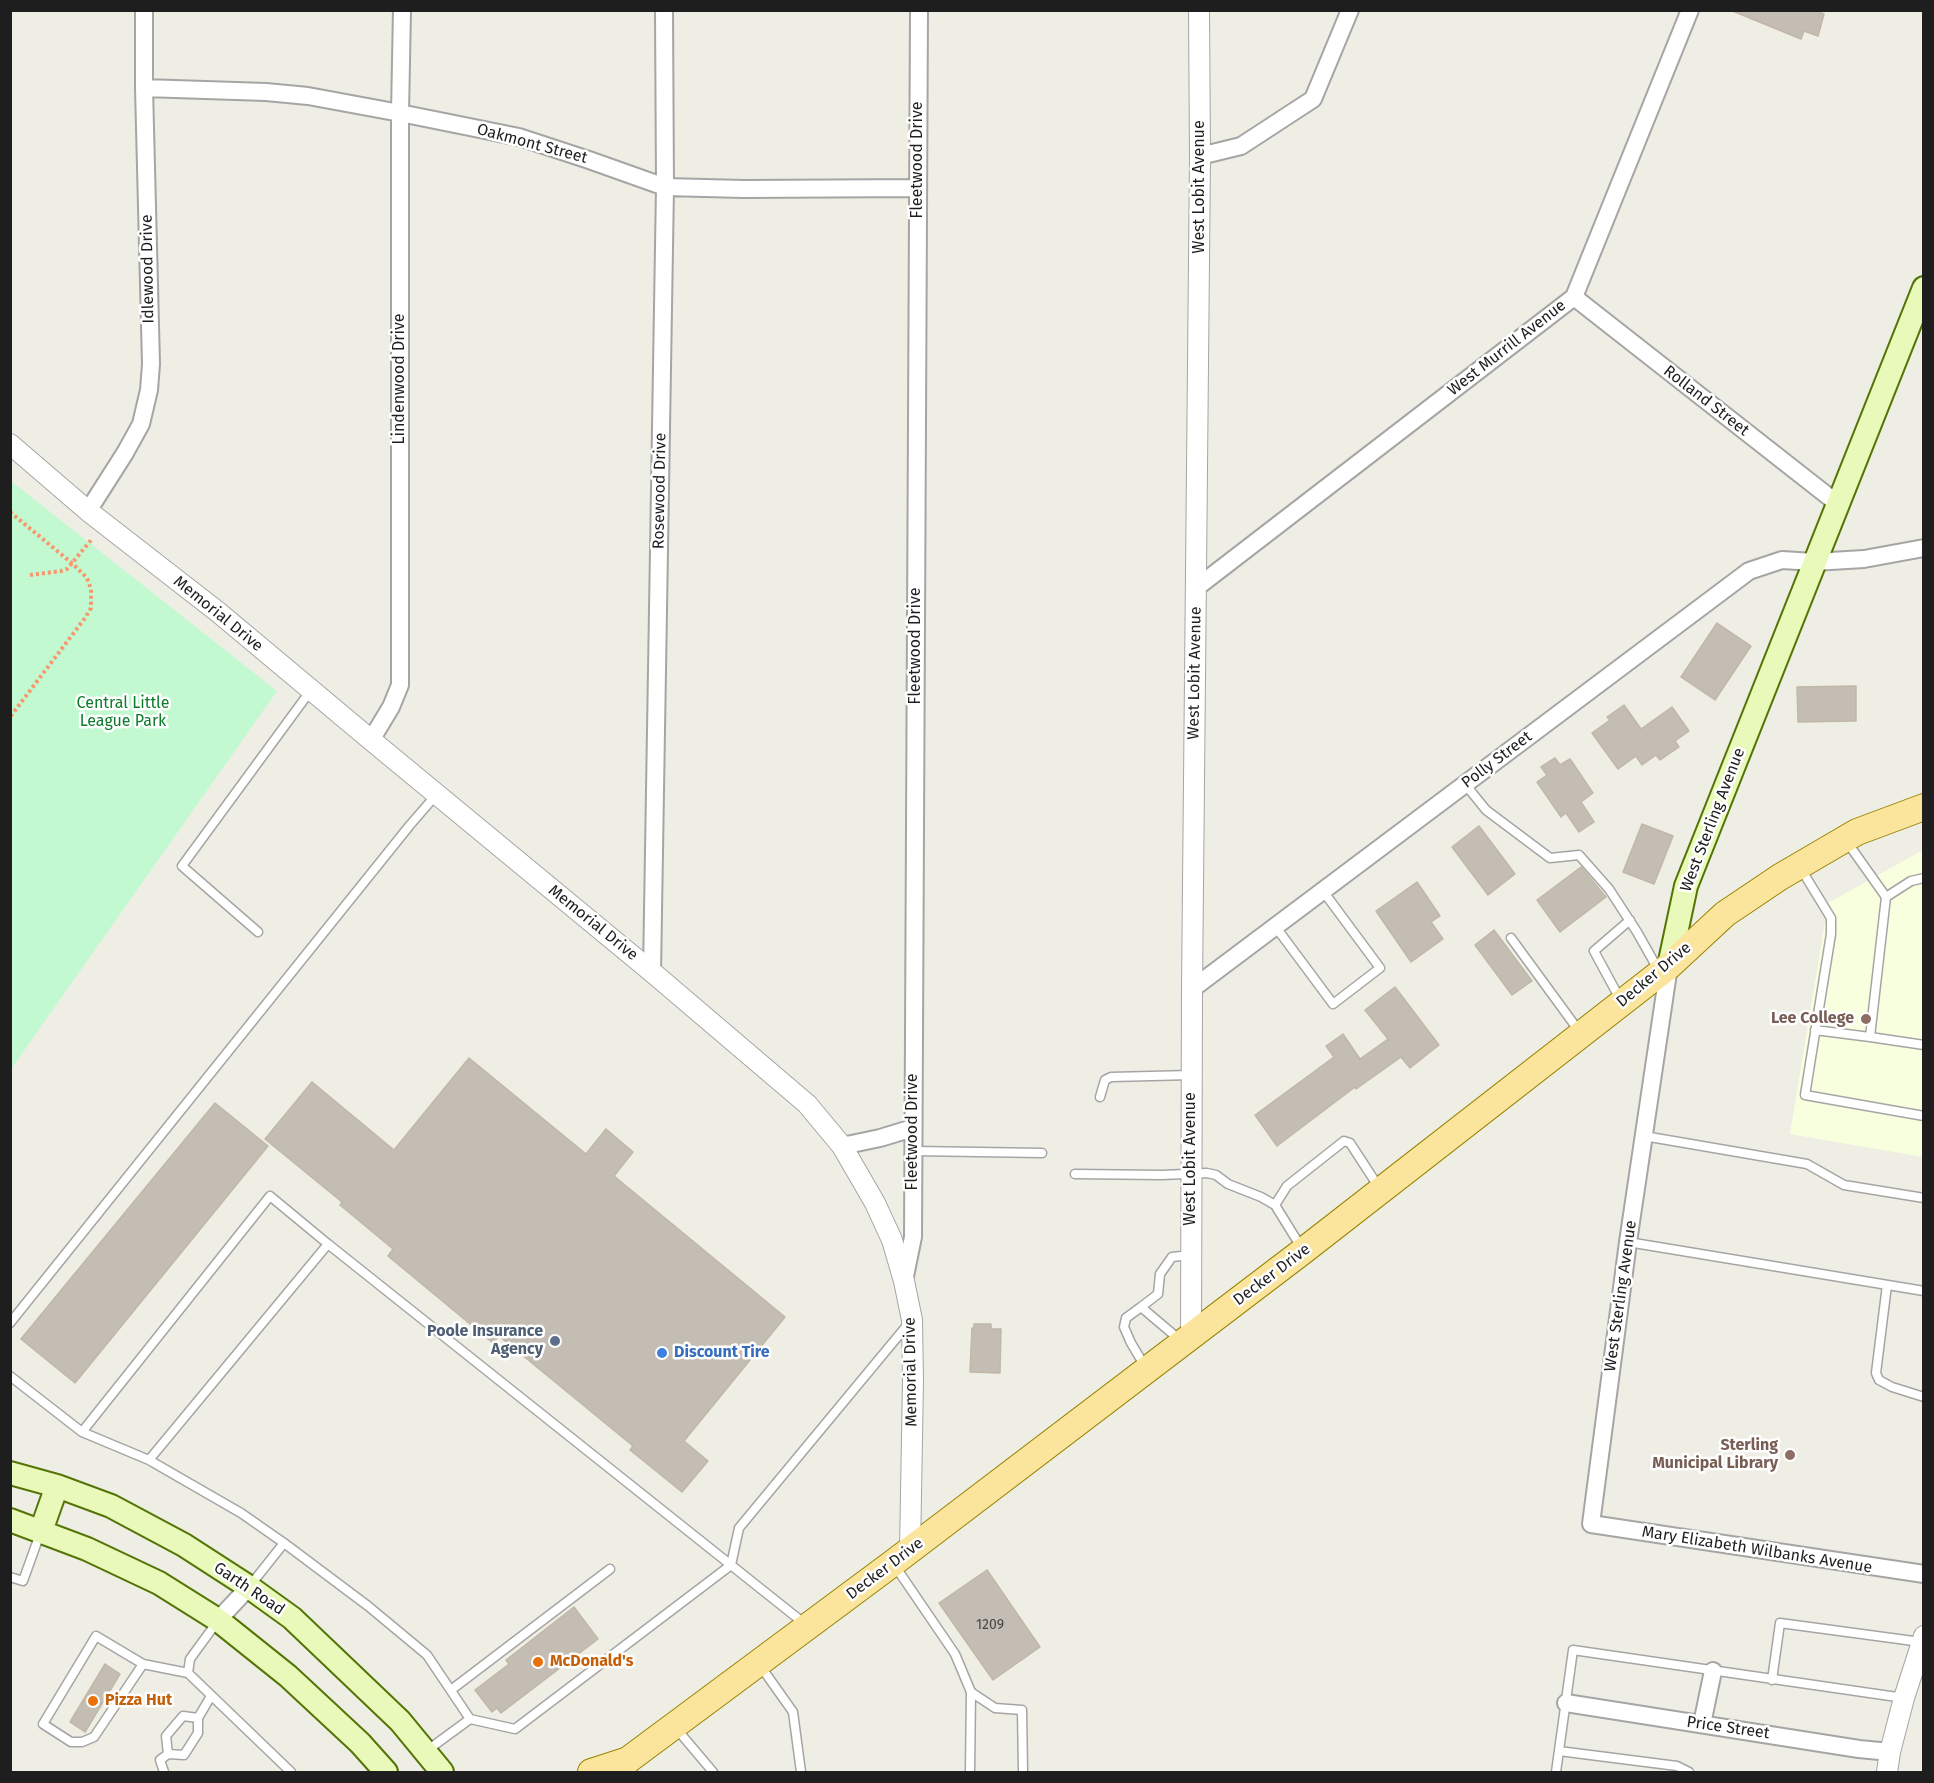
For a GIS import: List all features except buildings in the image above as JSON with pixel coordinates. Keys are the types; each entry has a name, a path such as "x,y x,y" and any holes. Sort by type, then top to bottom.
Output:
{"main road":[{"name":"West Sterling Avenue","path":"1665,969 1686,886 1923,288"},
{"name":"Decker Drive","path":"591,1773 623,1766 902,1557 1303,1251 1665,969 1725,914 1857,831 1923,807"},
{"name":"Garth Road","path":"10,1473 57,1486 111,1506 184,1545 249,1587 292,1618 400,1721 442,1773"},
{"path":"41,1531 57,1486"},
{"path":"10,1520 87,1549 159,1583 219,1620 288,1676 360,1743 386,1773"}],"street":[{"name":"Idlewood Drive","path":"87,511 141,424 151,364 144,10"},
{"name":"Lindenwood Drive","path":"371,740 391,707 400,685 402,10"},
{"name":"Rosewood Drive","path":"652,972 665,187 664,10"},
{"name":"Fleetwood Drive","path":"904,1281 913,1237 919,10"},
{"name":"West Lobit Avenue","path":"1187,1339 1191,1256 1200,156 1199,10"},
{"path":"1200,156 1241,146 1313,99 1350,10"},
{"name":"West Murrill Avenue","path":"1196,588 1574,297 1690,10"},
{"name":"Oakmont Street","path":"144,88 298,95 400,113 519,137 665,187 918,188"},
{"name":"Rolland Street","path":"1574,297 1838,504"},
{"name":"Memorial Drive","path":"10,444 87,511 218,612 652,972 807,1104 842,1146 892,1240 912,1320 913,1382 902,1557"},
{"name":"Polly Street","path":"1192,988 1749,571 1782,560 1815,562 1864,559 1923,548"},
{"name":"West Sterling Avenue","path":"1591,1524 1665,969"},
{"path":"842,1146 913,1128"},
{"name":"Mary Elizabeth Wilbanks Avenue","path":"1591,1524 1923,1575"},
{"path":"219,1620 249,1587"},
{"path":"1887,1773 1904,1698 1922,1639"},
{"path":"1702,1724 1713,1671"},
{"name":"Price Street","path":"1566,1703 1858,1749 1890,1752"}],"lane":[{"path":"258,932 182,866 311,690"},
{"path":"1465,784 1486,810 1550,858 1579,855 1609,890 1665,969"},
{"path":"10,1323 436,795"},
{"path":"1845,839 1886,897 1870,1037"},
{"path":"1799,866 1832,918 1805,1095 1923,1116"},
{"path":"1886,897 1911,881 1923,878"},
{"path":"1275,926 1333,1004 1380,968 1323,891"},
{"path":"1622,1002 1594,951 1630,920"},
{"path":"1512,938 1581,1034"},
{"path":"1815,1030 1923,1045"},
{"path":"1100,1097 1105,1080 1112,1077 1191,1075"},
{"path":"1644,1136 1807,1164 1844,1185 1923,1198"},
{"path":"1275,1205 1287,1186 1344,1141 1350,1143 1380,1190"},
{"path":"913,1151 1042,1153"},
{"path":"1075,1174 1208,1173 1216,1175 1228,1184 1275,1205 1303,1251"},
{"path":"82,1432 270,1196 807,1626"},
{"path":"1628,1242 1923,1291"},
{"path":"148,1460 328,1244"},
{"path":"1147,1370 1124,1326 1126,1318 1158,1294 1160,1274 1172,1257 1191,1256"},
{"path":"1887,1285 1876,1372 1879,1380 1892,1387 1923,1397"},
{"path":"1141,1307 1187,1339"},
{"path":"10,1376 82,1432 148,1460 242,1513 409,1638 427,1655 470,1719 515,1729 731,1565 739,1528 912,1320"},
{"path":"10,1577 23,1581 41,1531"},
{"path":"249,1587 284,1543"},
{"path":"902,1557 955,1654 971,1692 970,1773"},
{"path":"451,1690 610,1569"},
{"path":"188,1673 190,1659 219,1620"},
{"path":"1772,1680 1780,1623 1922,1639"},
{"path":"143,1664 94,1737 82,1742 71,1742 43,1724 96,1636 143,1664 188,1673 291,1773"},
{"path":"1556,1773 1573,1650 1904,1698"},
{"path":"758,1663 793,1712 801,1773"},
{"path":"971,1692 995,1708 1023,1710 1023,1773"},
{"path":"164,1773 160,1760 168,1754 184,1755 198,1733 198,1718 211,1696"},
{"path":"168,1754 166,1736 183,1716 198,1718"},
{"path":"425,1752 470,1719"},
{"path":"674,1726 713,1773"},
{"path":"1559,1751 1677,1766 1689,1773"}],"path":[{"path":"10,512 73,564 87,578 91,589 91,608 10,717"},
{"path":"30,575 61,571 73,564 104,524"}],"shaded area":[{"name":"Lee College","path":"1923,850 1923,1157 1790,1134 1828,903"}],"green space":[{"name":"Central Little League Park","path":"10,481 277,691 11,1069"}],"place":[{"name":"Lee College","path":"1866,1019"},
{"name":"Poole Insurance Agency","path":"555,1341"},
{"name":"Discount Tire","path":"662,1353"},
{"name":"Sterling Municipal Library","path":"1790,1455"},
{"name":"McDonald's","path":"538,1662"},
{"name":"Pizza Hut","path":"93,1701"}]}
